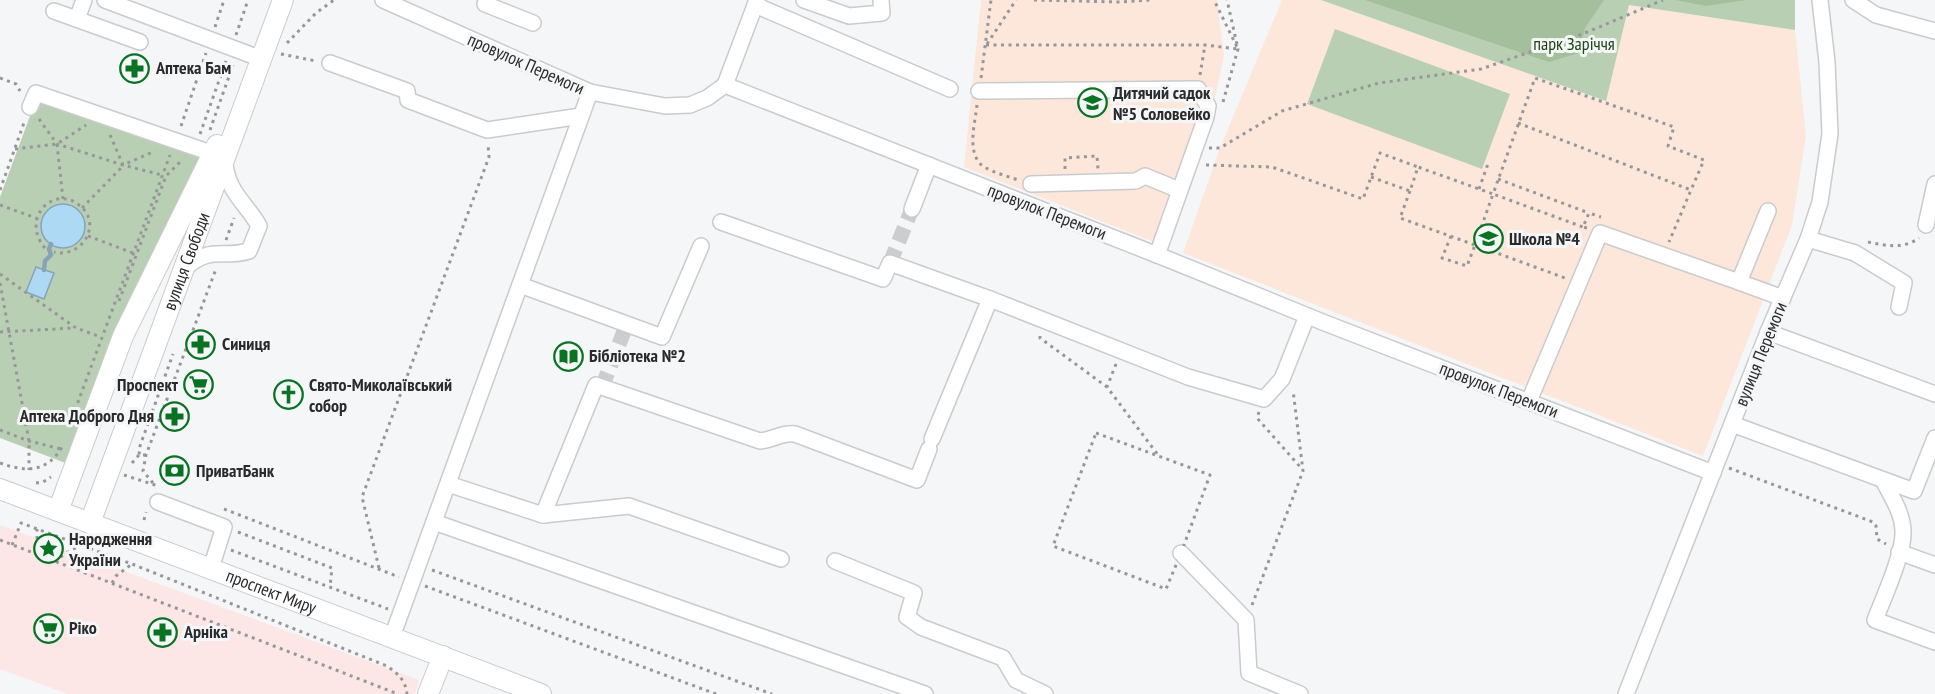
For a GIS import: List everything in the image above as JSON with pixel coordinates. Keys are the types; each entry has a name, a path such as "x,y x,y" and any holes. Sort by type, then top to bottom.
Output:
{"main road":[{"name":"вулиця Свободи","path":"90,523 185,268 213,155 245,52 271,0"},
{"name":"вулиця Свободи","path":"58,510 123,336 213,155 242,113 284,0"},
{"path":"242,113 238,106 255,60 245,52"},
{"path":"123,336 135,324 143,323 150,326 154,332 156,346"},
{"name":"проспект Миру","path":"0,489 542,694"},
{"path":"428,694 442,657"}],"street":[{"path":"78,19 84,0"},
{"path":"105,0 245,52"},
{"name":"провулок Перемоги","path":"383,0 590,92 665,106 690,105 707,98 725,85 1529,401 1715,468"},
{"path":"486,0 485,4 533,23"},
{"path":"804,0 849,16 882,13 881,0"},
{"name":"вулиця Перемоги","path":"1626,694 1768,332 1808,239 1820,202 1830,134 1827,62 1820,0"},
{"path":"1853,0 1876,15 1935,31"},
{"path":"725,85 756,2 950,89"},
{"path":"54,10 140,42"},
{"path":"330,63 408,91 408,100 487,130 581,116"},
{"path":"979,91 1198,89 1208,106 1206,117 1157,255"},
{"path":"392,637 590,92"},
{"path":"30,107 36,93 213,155 240,201 251,212 259,226 249,251 238,254 212,253 196,258 185,268"},
{"path":"912,209 929,165"},
{"path":"1030,184 1136,181 1145,176 1179,190"},
{"path":"1926,225 1935,184"},
{"path":"1739,282 1768,211"},
{"path":"721,222 883,279 890,263 990,299 1188,377 1264,399 1282,380 1307,315"},
{"path":"1529,401 1603,226 1783,298"},
{"path":"1808,239 1855,253 1904,283 1899,307"},
{"path":"520,285 662,337 701,246"},
{"path":"543,515 596,385 760,441 770,440 786,433 795,434 917,480 990,299"},
{"path":"1768,332 1935,394"},
{"path":"1732,424 1914,491 1935,438"},
{"path":"1884,480 1901,516 1904,533 1875,621 1935,642"},
{"path":"448,484 543,515 629,507 781,558"},
{"path":"158,502 224,527 211,568"},
{"path":"434,522 925,694"},
{"path":"1899,552 1935,565"},
{"path":"1181,553 1246,620 1249,673 1300,694"},
{"path":"835,561 914,593 907,617 921,627 1003,658 1017,680 1045,694"}],"path":[{"path":"73,416 176,141 224,0"},
{"path":"330,63 276,54 316,13 334,0"},
{"path":"991,0 973,146 977,160 984,167 1030,184"},
{"path":"986,45 1016,0"},
{"path":"1034,0 1120,2 1151,0"},
{"path":"986,45 1205,45 1238,49 1214,0"},
{"path":"1209,148 1220,148 1282,111 1378,84 1481,69 1586,33 1663,0"},
{"path":"1198,89 1205,45"},
{"path":"213,155 245,52"},
{"path":"0,78 16,84 57,144 63,199"},
{"path":"1451,236 1442,258 1467,266 1535,78 1674,127 1668,146 1704,160 1669,242"},
{"path":"0,190 30,107"},
{"path":"57,144 101,116 123,165"},
{"path":"1518,123 1691,190"},
{"path":"379,568 362,497 489,157 487,130"},
{"path":"82,208 123,165 176,141"},
{"path":"15,149 57,144 163,175"},
{"path":"1204,165 1272,166 1363,200 1380,153 1583,227 1603,226"},
{"path":"1066,183 1065,158 1097,156 1098,183"},
{"path":"1479,189 1489,160"},
{"path":"1418,167 1400,218 1565,278"},
{"path":"1371,177 1410,191"},
{"path":"1498,179 1589,213 1603,226"},
{"path":"45,248 37,237 36,218 46,204 63,199 71,200 82,208 89,219 88,236 76,250 67,253 54,252"},
{"path":"154,485 143,471 146,455 240,201"},
{"path":"0,205 36,218"},
{"path":"1583,227 1589,213"},
{"path":"1865,241 1888,246 1910,244 1919,239 1926,225"},
{"path":"88,236 133,253"},
{"path":"0,274 76,328 101,337"},
{"path":"0,283 28,441 29,470"},
{"path":"1045,322 1040,338 1107,387 1159,457"},
{"path":"0,332 76,328"},
{"path":"146,455 139,455 140,446 176,345"},
{"path":"1107,387 1120,352"},
{"path":"1246,620 1303,471 1292,384"},
{"path":"1257,418 1303,471"},
{"path":"0,430 61,450"},
{"path":"1096,434 1159,457 1210,475 1166,589 1053,546 1096,434"},
{"path":"0,463 29,470 44,465 61,450 65,438"},
{"path":"1715,468 1873,522 1876,526 1877,539 1899,552"},
{"path":"230,511 716,694"},
{"path":"12,545 21,523 132,564 387,666 405,683 406,694"},
{"path":"224,527 332,568 330,587"},
{"path":"37,554 38,529"},
{"path":"0,540 398,694"},
{"path":"54,561 80,545"},
{"path":"219,545 401,614"},
{"path":"111,583 116,576 132,564"},
{"path":"418,566 771,694"}],"shaded area":[{"name":"Дитячий садок №5 Соловейко","path":"981,0 1217,0 1224,56 1204,150 1167,247 964,167"},
{"name":"Школа №4","path":"1282,0 1321,0 1605,101 1629,5 1795,30 1806,136 1792,225 1703,456 1183,253 1220,148"},
{"path":"0,525 419,680 415,694 68,694 0,669"}],"green space":[{"name":"парк Заріччя","path":"1321,0 1795,0 1795,30 1629,5 1606,101"},
{"path":"1365,0 1604,0 1585,28 1579,53 1549,62"},
{"path":"1675,0 1746,0 1706,6"},
{"path":"1335,29 1510,94 1482,169 1307,104"},
{"path":"40,89 207,151 68,464 0,438 0,197"}],"water":[{"path":"63,204 78,211 85,226 78,241 63,248 48,241 41,226 48,211"},
{"path":"36,267 54,273 44,299 26,292"}],"waterway":[{"path":"44,270 45,261 51,255 49,249 51,244"}],"tunnel":[{"path":"890,263 912,209"},
{"path":"602,387 627,324"}],"place":[{"name":"Аптека Бам","path":"135,68"},
{"name":"Дитячий садок №5 Соловейко","path":"1092,103"},
{"name":"Школа №4","path":"1488,239"},
{"name":"Синиця","path":"201,344"},
{"name":"Бібліотека №2","path":"568,356"},
{"name":"Проспект","path":"199,385"},
{"name":"Свято-Миколаївський собор","path":"288,395"},
{"name":"Аптека Доброго Дня","path":"175,416"},
{"name":"ПриватБанк","path":"175,471"},
{"name":"Народження України","path":"48,549"},
{"name":"Ріко","path":"48,628"},
{"name":"Арніка","path":"163,632"}]}
